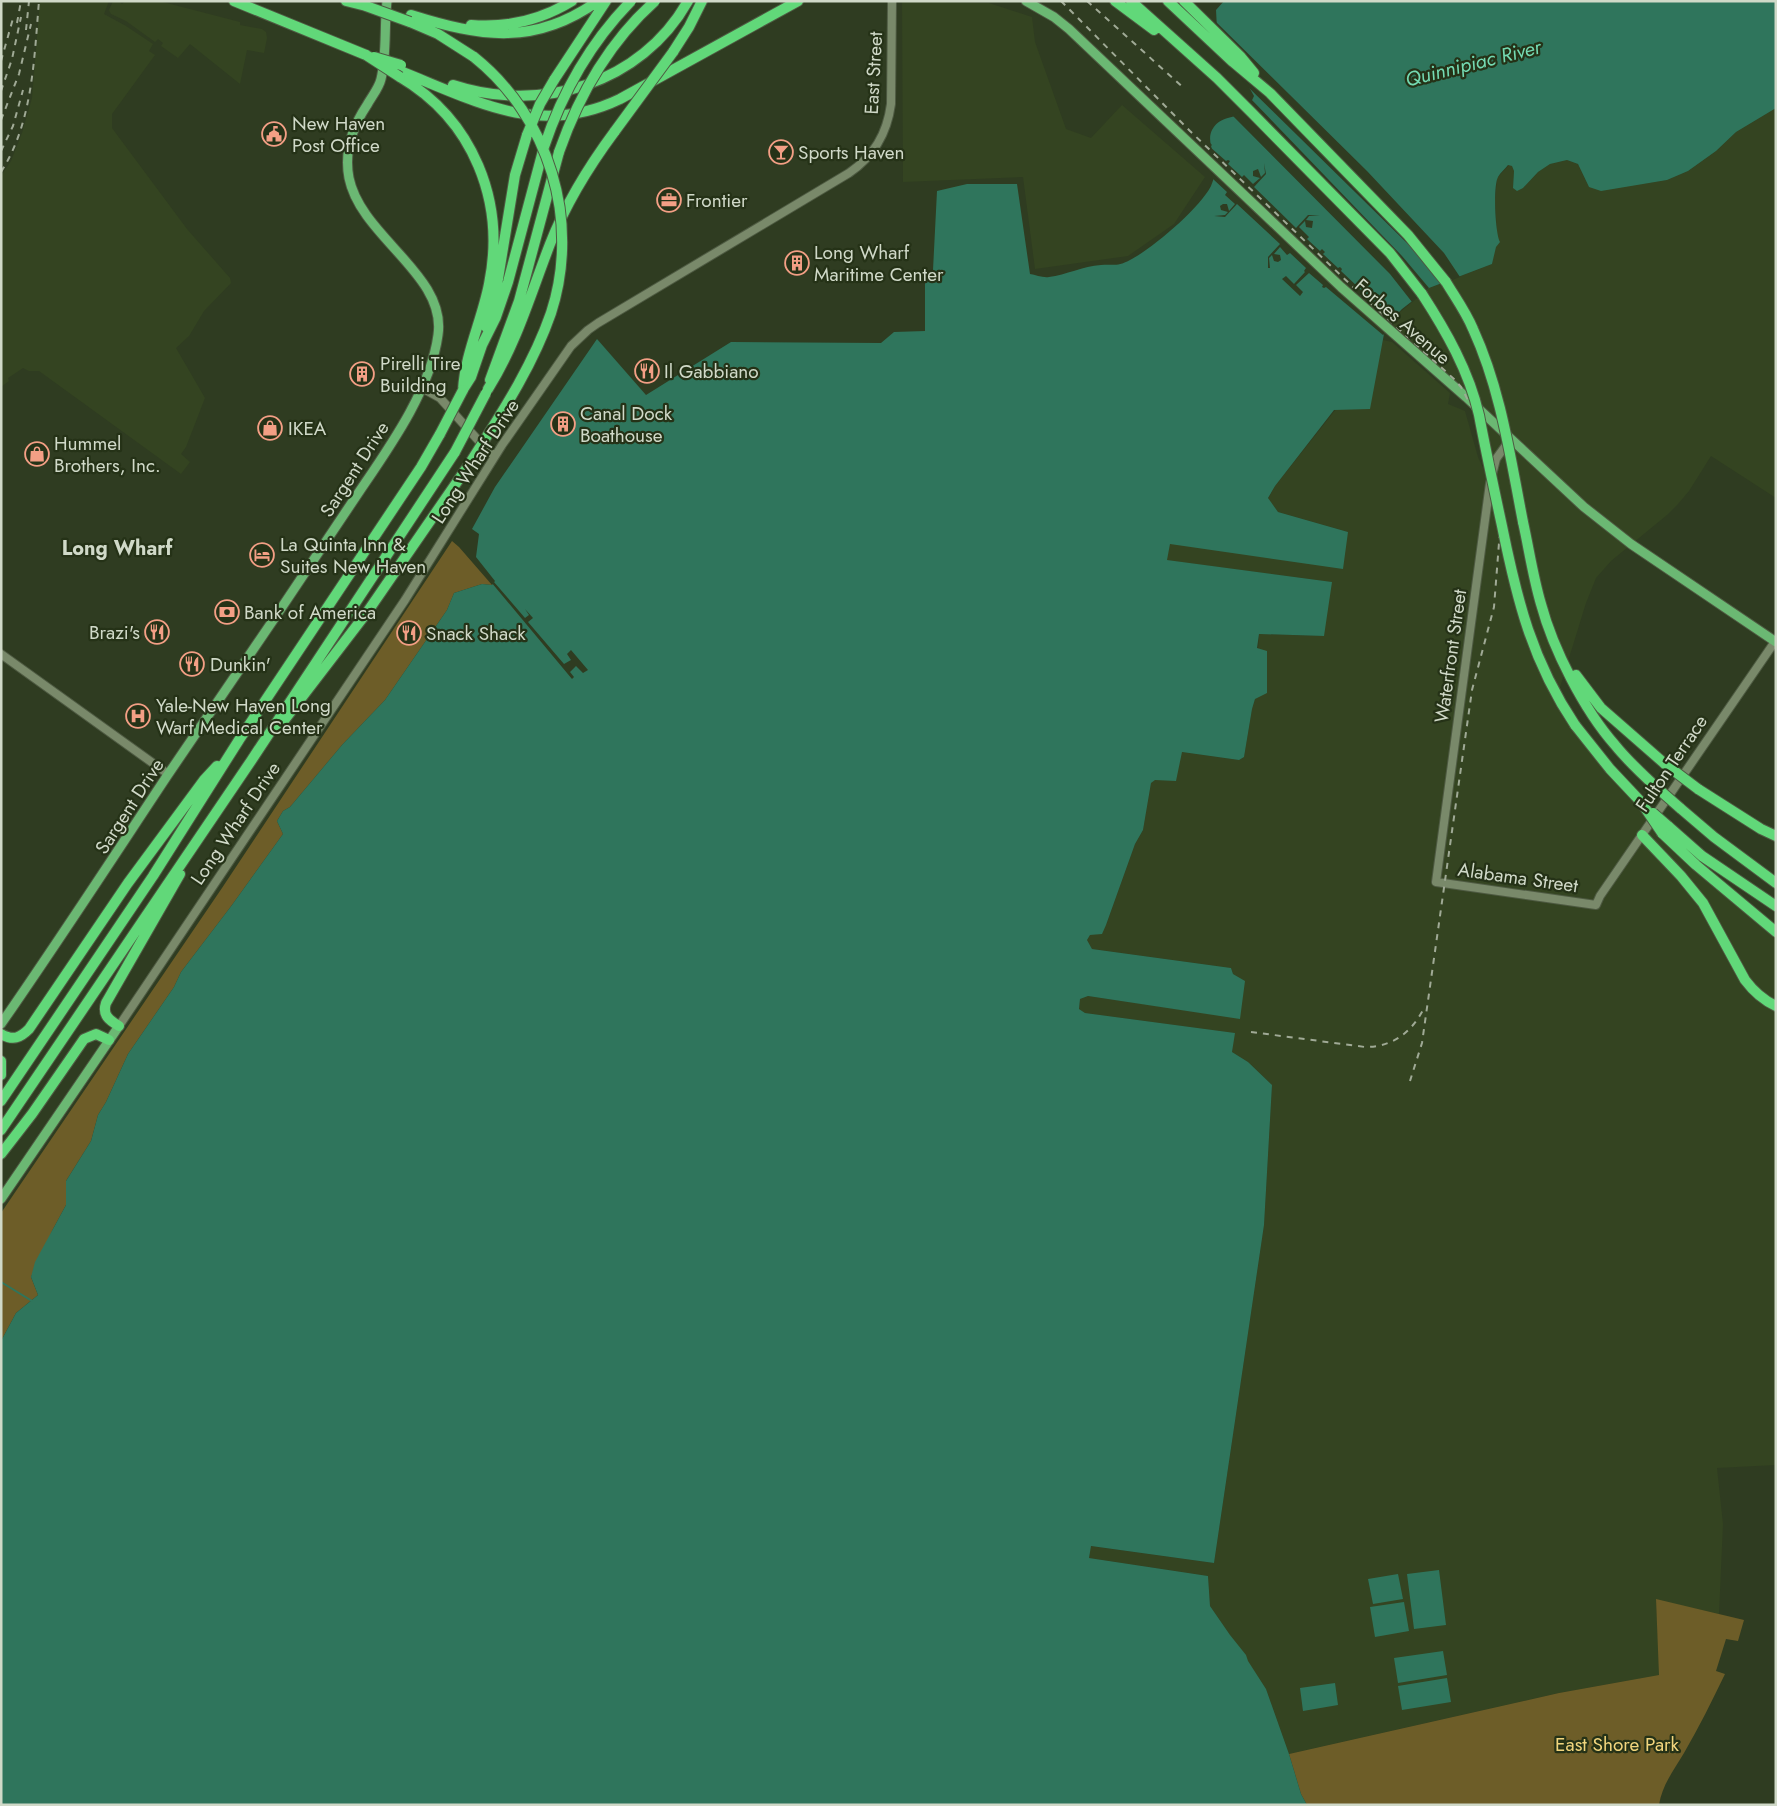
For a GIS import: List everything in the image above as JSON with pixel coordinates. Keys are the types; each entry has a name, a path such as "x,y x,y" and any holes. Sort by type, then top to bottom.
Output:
{"highway":[{"path":"234,1 366,54 400,71 498,109 524,115 553,116 578,113 608,104 798,1"},
{"path":"346,1 411,18 485,33 514,34 542,29 602,3"},
{"path":"411,18 430,16 470,25 487,26 515,24 539,17 572,1"},
{"path":"467,373 496,317 508,282 544,147 558,109 577,73 598,40 632,1"},
{"path":"487,391 493,368 519,302 559,152 575,111 599,67 627,30 654,1"},
{"path":"1115,1 1217,78"},
{"path":"1131,1 1217,78 1390,253 1427,302 1450,341 1477,406 1514,584 1527,629 1552,687 1575,724 1610,769 1665,830 1710,877 1776,932"},
{"path":"1168,1 1270,94 1408,235 1446,282 1472,327 1492,376 1541,605 1573,681 1597,712 1615,745 1655,786 1714,837 1776,883"},
{"path":"1183,1 1240,56 1270,94"},
{"path":"482,345 497,285 514,180 527,135 540,104 602,3"},
{"path":"400,71 485,94 521,97 556,93 604,78 634,61 662,36 687,3"},
{"path":"1,1130 252,761 455,452 500,370 517,332 563,214 584,176 673,52 699,6"},
{"path":"252,761 290,715 363,618 416,544 468,466 504,410 528,365 540,340 555,299 562,250 560,212 547,158 538,137 527,116 496,77 474,57 411,18"},
{"path":"1,1101 152,876 239,740 421,467 463,390 489,282 493,242 489,201 476,161 459,130 435,103 400,71"},
{"path":"1597,712 1698,789 1761,829 1776,836"},
{"path":"1,1034 12,1039 21,1037 29,1029 155,845 204,780 239,740"},
{"path":"1665,830 1776,906"},
{"path":"1642,835 1681,876 1703,903 1745,980 1752,989 1760,997 1776,1006"},
{"path":"119,1026 106,1017 104,1013 106,1004 176,884 191,850"},
{"path":"1,1154 32,1114 84,1039 96,1034 109,1040"},
{"path":"1,1061 1,1075"}],"main road":[{"name":"Sargent Drive","path":"1,1024 384,455 422,388 435,350 438,334 439,322 435,304 427,288 364,212 354,195 348,167 353,131 378,88 382,76 387,1"},
{"name":"East Street","path":"878,145 886,127 891,104 892,1"},
{"name":"Forbes Avenue","path":"1027,2 1069,28 1341,287 1584,507 1631,544 1775,641"},
{"name":"Long Wharf Drive","path":"1,1198 405,600 495,456 571,346 588,330 849,173 866,160 878,145"},
{"path":"422,388 440,398 487,450 495,456"},
{"name":"Waterfront Street","path":"1436,882 1490,484 1496,458 1511,439"},
{"name":"Fulton Terrace","path":"1596,905 1600,896 1775,641"},
{"path":"1,654 168,774"},
{"name":"Alabama Street","path":"1436,882 1596,905"}],"shaded area":[{"path":"40,1 109,1 104,14 153,44 149,51 155,55 112,114 112,128 187,229 230,278 231,283 204,311 189,336 176,348 205,398 186,447 181,454 190,462 181,474 39,371 29,371 23,368 8,378 9,381 1,387 1,176 11,161 22,133 32,98"},
{"path":"113,1 119,1 122,4 125,1 159,1 240,22 240,25 262,29 266,32 267,38 264,53 247,50 240,84 190,44 178,58 161,46 163,43 158,39 155,42 126,21 111,14 109,10"},
{"path":"902,1 989,3 1032,17 1035,42 1066,129 1091,138 1122,105 1205,177 1174,224 1128,256 1035,269 1023,177 903,182"},
{"path":"1776,108 1776,498 1711,456 1689,491 1678,504 1611,561 1596,578 1586,603 1557,697 1662,833 1776,932 1776,1465 1717,1468 1723,1524 1719,1614 1656,1600 1660,1675 1559,1693 1289,1754 1266,1689 1210,1606 1208,1576 1089,1558 1090,1546 1214,1563 1264,1225 1272,1085 1248,1062 1232,1052 1234,1033 1085,1013 1079,1009 1080,999 1088,996 1240,1018 1238,977 1233,974 1231,968 1092,949 1087,940 1090,935 1097,934 1106,925 1135,844 1143,830 1151,783 1182,752 1239,760 1244,757 1255,699 1259,634 1323,636 1331,582 1166,560 1170,544 1348,532 1278,512 1268,499 1275,486 1379,355 1383,340 1392,342 1450,393 1448,404 1465,411 1478,457 1494,492 1479,415 1388,330 1393,318 1429,288 1492,264 1497,235 1495,201 1497,178 1509,165 1512,166 1514,171 1513,188 1523,188 1538,172 1550,164 1567,160 1578,164 1589,187 1641,184 1667,180 1688,171 1716,151 1736,132"}],"green space":[{"path":"452,541 492,585 482,584 454,593 447,610 385,700 342,745 290,807 283,811 277,821 283,834 181,972 174,987 128,1054 98,1115 91,1141 66,1181 66,1205 31,1277 38,1295 16,1313 1,1341 1,1213 222,888"},
{"name":"East Shore Park","path":"1656,1599 1744,1620 1738,1641 1726,1639 1716,1671 1725,1674 1666,1784 1659,1805 1307,1805 1301,1794 1289,1754 1559,1693 1659,1675"}],"water":[{"name":"Quinnipiac River","path":"1224,1 1776,1 1776,108 1736,132 1716,151 1688,171 1667,180 1601,191 1589,187 1578,164 1567,160 1550,164 1517,191 1513,188 1514,171 1512,166 1508,165 1500,174 1496,182 1495,199 1500,242 1496,247 1492,264 1429,288 1393,318 1388,330 1384,334 1370,409 1334,410 1275,486 1268,498 1278,512 1348,532 1343,569 1170,544 1167,560 1332,582 1324,636 1259,634 1257,648 1267,651 1267,693 1255,699 1244,757 1239,760 1182,752 1176,781 1155,780 1151,783 1143,830 1135,844 1106,925 1102,934 1090,935 1087,940 1092,949 1231,968 1233,974 1245,981 1240,1019 1088,996 1080,999 1079,1009 1085,1013 1235,1033 1232,1052 1248,1062 1272,1085 1264,1225 1214,1563 1091,1546 1089,1558 1208,1576 1210,1606 1246,1655 1266,1689 1301,1794 1307,1805 1,1805 1,1341 16,1313 38,1295 31,1277 35,1262 66,1205 66,1181 91,1141 98,1115 128,1054 174,987 181,972 283,834 277,821 283,811 290,807 342,745 385,700 447,610 454,593 482,584 492,585 495,581 476,557 479,534 472,529 495,487 597,339 646,395 731,342 881,343 894,332 925,331 925,282 933,270 937,191 967,184 1017,184 1030,274 1044,277 1055,276 1094,266 1122,264 1139,255 1175,227 1205,195 1211,186 1216,169 1210,139 1212,130 1222,120 1244,111 1254,96 1217,29 1216,10"},
{"path":"1439,1570 1446,1625 1414,1629 1407,1574"},
{"path":"1398,1574 1403,1599 1373,1604 1368,1579"},
{"path":"1404,1602 1409,1631 1375,1637 1370,1607"},
{"path":"1443,1651 1447,1675 1398,1683 1394,1658"},
{"path":"1447,1678 1451,1702 1402,1710 1398,1686"},
{"path":"1335,1683 1338,1705 1303,1711 1300,1688"}],"pier":[{"path":"1214,20 1367,171 1444,253 1460,277 1442,284 1412,248 1244,83 1214,30"},
{"path":"1250,98 1402,256 1429,288 1412,302 1390,274 1232,115 1248,105"},
{"path":"1210,143 1212,145 1210,147 1226,161 1230,161 1228,164 1253,184 1260,178 1253,176 1253,171 1258,169 1261,177 1265,173 1264,163 1266,174 1254,187 1296,228 1308,215 1320,215 1309,216 1306,220 1313,221 1312,228 1306,227 1305,221 1299,227 1309,237 1307,239 1320,251 1322,249 1325,252 1323,254 1338,268 1340,267 1341,271 1394,321 1393,326 1383,335 1326,287 1322,287 1323,285 1309,273 1296,285 1303,292 1300,296 1282,279 1286,276 1294,284 1305,272 1306,268 1290,253 1287,255 1280,247 1274,254 1280,255 1281,260 1278,262 1274,261 1272,255 1269,258 1270,268 1268,268 1268,257 1280,244 1237,204 1225,217 1214,216 1225,215 1228,212 1221,210 1220,206 1223,204 1227,204 1229,211 1235,204 1225,195 1227,192 1213,179 1211,182 1210,180 1214,167 1208,147"},
{"path":"481,567 525,618 529,615 525,609 533,618 528,622 564,664 571,660 567,654 571,650 588,670 583,673 576,666 570,672 574,677 572,679 491,582"}],"waterway":[{"path":"1,1282 32,1301"}],"railway":[{"path":"17,23 21,1"},
{"path":"26,30 29,1"},
{"path":"1,172 12,153 26,111 33,67 39,1"},
{"path":"1061,1 1190,131 1354,288 1454,379 1461,387 1479,421 1494,464 1499,506 1499,543 1494,607 1472,690 1422,1043 1410,1081"},
{"path":"1087,1 1185,89"},
{"path":"1,61 14,15"},
{"path":"1,91 12,59 21,17"},
{"path":"1,120 19,74 31,24"},
{"path":"1,151 13,126 23,90"},
{"path":"1251,1032 1365,1047 1375,1046 1393,1041 1407,1031 1424,1008"}],"place":[{"name":"New Haven Post Office","path":"274,134"},
{"name":"Sports Haven","path":"781,152"},
{"name":"Frontier","path":"669,200"},
{"name":"Long Wharf Maritime Center","path":"797,263"},
{"name":"Il Gabbiano","path":"647,371"},
{"name":"Pirelli Tire Building","path":"362,374"},
{"name":"Canal Dock Boathouse","path":"563,424"},
{"name":"IKEA","path":"270,428"},
{"name":"Hummel Brothers, Inc.","path":"37,454"},
{"name":"La Quinta Inn & Suites New Haven","path":"262,555"},
{"name":"Bank of America","path":"227,612"},
{"name":"Brazi's","path":"157,632"},
{"name":"Snack Shack","path":"409,633"},
{"name":"Dunkin'","path":"192,664"},
{"name":"Yale-New Haven Long Warf Medical Center","path":"138,716"}],"district":[{"name":"Long Wharf","path":"117,548"}]}
